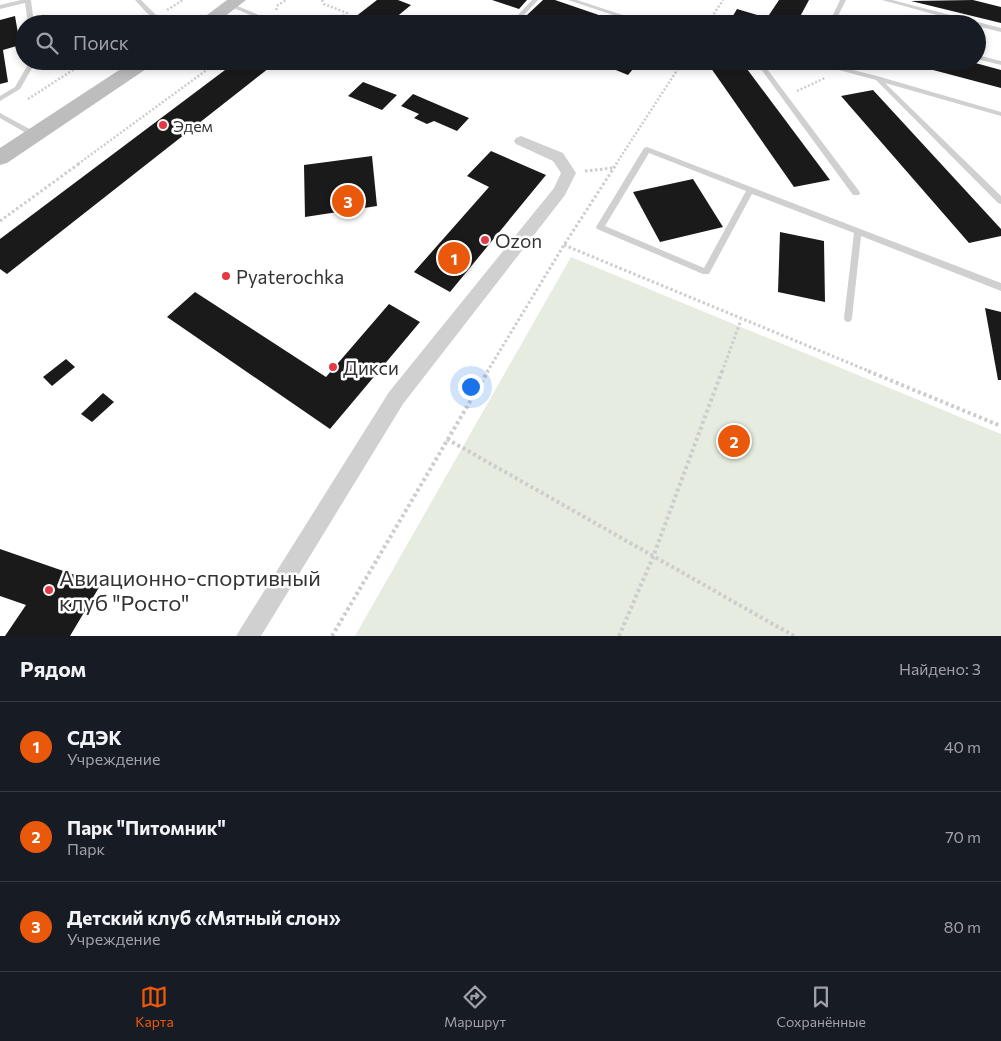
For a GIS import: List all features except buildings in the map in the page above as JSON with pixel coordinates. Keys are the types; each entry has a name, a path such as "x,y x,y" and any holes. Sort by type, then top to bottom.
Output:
{"main road":[{"path":"216,15 235,2"},
{"path":"0,158 132,70"}],"street":[{"path":"248,636 396,398 560,191 569,173 558,157 521,141"}],"lane":[{"path":"0,7 28,0 30,15"},
{"path":"138,0 153,15"},
{"path":"521,15 535,0"},
{"path":"571,0 618,15"},
{"path":"836,15 843,0"},
{"path":"885,0 943,15"},
{"path":"235,2 260,15"},
{"path":"986,26 1001,30"},
{"path":"986,59 1001,63"},
{"path":"0,98 18,88 29,70"},
{"path":"765,70 856,194"},
{"path":"844,70 1001,114"},
{"path":"877,78 1001,201"},
{"path":"1,115 35,135"},
{"path":"750,191 706,272 600,226 647,150 1001,287"},
{"path":"848,318 858,232"}],"path":[{"path":"322,0 324,4 347,13 344,15"},
{"path":"714,15 723,0"},
{"path":"1,115 73,70"},
{"path":"0,221 207,70"},
{"path":"332,636 446,439 564,245 677,70"},
{"path":"784,96 844,70"},
{"path":"569,173 613,168"},
{"path":"564,245 741,320 1001,426"},
{"path":"619,636 653,557 741,320"},
{"path":"446,439 794,636"}],"shaded area":[{"path":"571,257 1001,434 1001,636 355,636"}],"place":[{"name":"Эдем","path":"163,125"},
{"name":"Детский клуб «Мятный слон»","path":"348,201"},
{"name":"Ozon","path":"485,240"},
{"name":"СДЭК","path":"454,258"},
{"name":"Pyaterochka","path":"226,276"},
{"name":"Дикси","path":"333,367"},
{"name":"Парк \"Питомник\"","path":"734,441"},
{"name":"Авиационно-спортивный клуб \"Росто\"","path":"49,590"}]}
